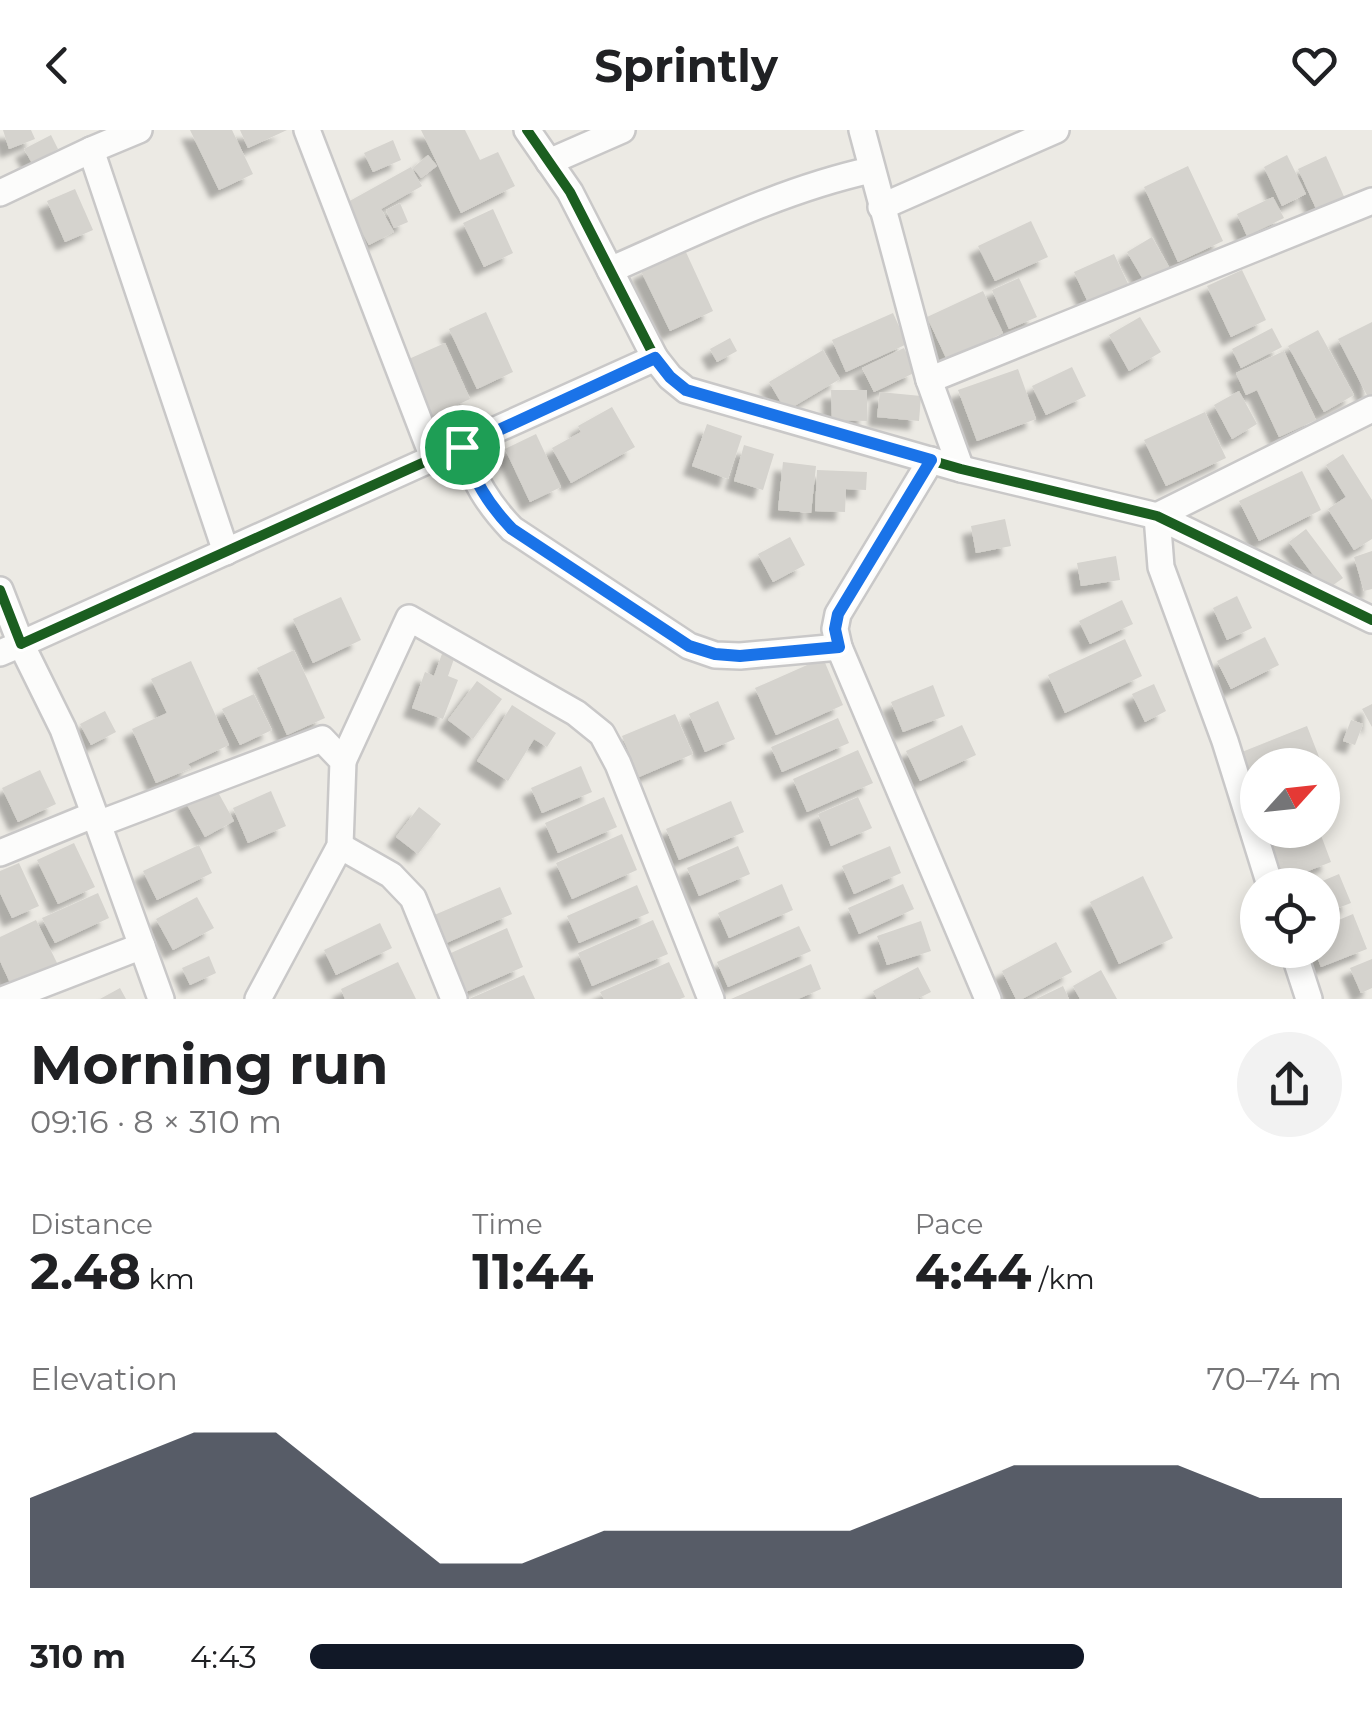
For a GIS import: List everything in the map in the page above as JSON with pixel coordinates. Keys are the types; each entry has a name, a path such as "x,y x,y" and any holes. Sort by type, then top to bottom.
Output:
{"street":[{"path":"0,194 139,130"},
{"path":"307,130 434,460"},
{"path":"527,130 570,192 655,358 686,390 962,469 1156,516 1372,620"},
{"path":"549,162 622,130"},
{"path":"862,130 929,380 962,469"},
{"path":"881,207 1056,130"},
{"path":"91,150 226,552"},
{"path":"610,270 784,196 871,170"},
{"path":"929,380 1372,201"},
{"path":"10,648 655,358"},
{"path":"1156,516 1372,409"},
{"path":"462,447 474,480 512,529 689,646 740,656 839,647"},
{"path":"931,460 838,614 835,629 839,647 988,999"},
{"path":"1156,516 1161,567 1225,740 1265,868"},
{"path":"0,590 10,648 63,729 161,999"},
{"path":"258,999 340,846 343,761 409,618 576,712 602,734 618,764 712,999"},
{"path":"0,852 322,739 343,761"},
{"path":"340,846 390,875 413,898 454,999"},
{"path":"5,999 142,946"},
{"path":"1298,968 1309,999"}],"building":[{"path":"3,130 31,130 35,139 9,149"},
{"path":"190,130 232,130 253,174 219,190"},
{"path":"240,130 287,130 248,148"},
{"path":"421,130 465,130 480,160 498,152 515,186 461,213"},
{"path":"51,135 58,149 32,163 24,149"},
{"path":"393,140 401,160 373,172 364,153"},
{"path":"428,155 437,166 421,178 413,168"},
{"path":"1287,155 1306,194 1282,206 1264,167"},
{"path":"1326,156 1346,201 1318,213 1298,169"},
{"path":"1188,166 1223,241 1178,262 1144,187"},
{"path":"411,167 422,186 381,209 394,232 369,245 346,203"},
{"path":"75,189 93,230 65,242 47,201"},
{"path":"1273,197 1284,218 1247,236 1237,214"},
{"path":"400,203 408,222 394,228 386,210"},
{"path":"493,209 513,253 484,267 463,223"},
{"path":"1031,221 1048,257 995,281 978,246"},
{"path":"1152,237 1169,267 1144,281 1127,252"},
{"path":"685,250 713,311 670,331 641,271"},
{"path":"1114,254 1131,290 1091,309 1074,272"},
{"path":"1242,270 1266,320 1231,337 1207,286"},
{"path":"1019,278 1037,317 1009,329 992,290"},
{"path":"983,291 1003,333 947,360 927,317"},
{"path":"486,312 513,372 477,389 449,329"},
{"path":"893,313 907,344 846,372 832,340"},
{"path":"1140,317 1161,352 1129,371 1109,335"},
{"path":"1372,322 1372,405 1338,339"},
{"path":"1272,328 1282,347 1241,368 1232,349"},
{"path":"1318,330 1354,395 1324,412 1288,346"},
{"path":"730,338 737,351 717,362 710,349"},
{"path":"445,343 470,399 428,418 402,362"},
{"path":"904,348 916,372 874,392 862,368"},
{"path":"823,350 840,379 786,411 769,382"},
{"path":"1284,351 1316,420 1279,437 1257,390 1246,395 1236,373"},
{"path":"1072,367 1086,396 1046,415 1032,386"},
{"path":"1018,369 1036,419 977,441 958,390"},
{"path":"831,390 867,390 867,421 832,420"},
{"path":"1239,391 1257,424 1232,439 1214,405"},
{"path":"880,392 921,396 919,421 877,417"},
{"path":"612,407 635,447 571,483 552,448 581,432 578,426"},
{"path":"1205,412 1226,458 1166,486 1144,440"},
{"path":"707,424 742,436 728,479 692,466"},
{"path":"536,434 561,487 530,502 505,449"},
{"path":"744,445 774,454 763,490 734,481"},
{"path":"1343,454 1372,500 1372,539 1354,550 1328,509 1346,497 1326,465"},
{"path":"783,462 816,466 811,513 778,510"},
{"path":"817,470 867,472 866,490 846,489 845,512 815,511"},
{"path":"1302,471 1321,510 1259,541 1239,501"},
{"path":"1005,519 1011,546 976,553 971,526"},
{"path":"1306,529 1343,578 1325,591 1289,542"},
{"path":"790,537 805,565 773,582 758,554"},
{"path":"1372,551 1372,589 1364,591 1354,557"},
{"path":"1116,556 1120,580 1081,586 1077,563"},
{"path":"1237,596 1252,628 1227,640 1213,608"},
{"path":"341,597 361,640 313,663 293,619"},
{"path":"1122,600 1133,624 1090,644 1079,621"},
{"path":"1265,637 1279,665 1231,689 1217,661"},
{"path":"1125,639 1142,676 1065,713 1048,675"},
{"path":"294,650 325,718 287,735 257,668"},
{"path":"443,651 455,656 448,676 458,680 443,719 412,708 425,672 434,676"},
{"path":"823,658 843,705 776,735 755,688"},
{"path":"191,661 229,745 156,783 132,729 167,713 151,679"},
{"path":"477,681 502,699 473,739 448,720"},
{"path":"1154,684 1166,711 1145,722 1132,694"},
{"path":"933,685 945,716 903,732 891,702"},
{"path":"254,694 272,730 240,745 222,709"},
{"path":"718,701 735,739 705,752 689,714"},
{"path":"1372,704 1372,727 1362,709"},
{"path":"512,705 556,733 547,747 534,739 508,781 477,761"},
{"path":"105,711 116,732 91,745 80,724"},
{"path":"675,714 693,754 639,777 622,736"},
{"path":"838,718 849,743 782,772 771,747"},
{"path":"1351,720 1363,724 1355,745 1343,741"},
{"path":"962,725 976,755 920,781 906,751"},
{"path":"1307,726 1316,748 1252,748"},
{"path":"858,750 873,783 807,812 793,779"},
{"path":"581,766 592,792 542,813 531,788"},
{"path":"40,770 56,804 18,822 2,788"},
{"path":"214,785 234,821 205,837 185,801"},
{"path":"271,791 286,826 248,843 233,808"},
{"path":"604,797 617,827 558,853 545,823"},
{"path":"858,797 872,828 831,846 818,814"},
{"path":"731,801 744,832 679,860 666,829"},
{"path":"419,807 441,824 418,854 396,837"},
{"path":"622,834 637,870 572,899 556,863"},
{"path":"74,843 95,887 58,904 37,860"},
{"path":"199,845 212,873 157,900 143,871"},
{"path":"738,846 750,874 699,896 687,868"},
{"path":"890,846 901,873 854,894 842,866"},
{"path":"1267,848 1326,848 1331,862 1316,868 1275,868"},
{"path":"19,863 39,906 12,918 0,893 0,871"},
{"path":"1143,876 1173,938 1119,964 1090,902"},
{"path":"1340,876 1351,903 1340,907"},
{"path":"782,884 793,910 729,938 718,913"},
{"path":"903,884 914,909 859,934 848,908"},
{"path":"637,885 649,913 579,943 567,916"},
{"path":"500,887 512,914 444,944 432,916"},
{"path":"98,893 109,918 55,943 42,918"},
{"path":"197,897 214,928 173,950 156,919"},
{"path":"1353,914 1367,949 1340,960 1340,919"},
{"path":"36,920 58,965 12,987 0,961 0,937"},
{"path":"653,920 668,954 592,986 578,953"},
{"path":"921,921 931,951 887,965 877,936"},
{"path":"380,923 392,948 336,975 324,950"},
{"path":"799,926 811,951 728,987 717,962"},
{"path":"507,928 523,967 459,995 442,957"},
{"path":"1056,942 1072,972 1016,999 1002,971"},
{"path":"209,956 216,973 190,985 182,968"},
{"path":"1372,959 1372,988 1361,993 1350,968"},
{"path":"398,962 416,999 345,999 341,989"},
{"path":"669,962 685,997 604,999 600,992"},
{"path":"811,964 821,989 798,999 731,999"},
{"path":"918,967 931,992 917,999 877,999 873,991"},
{"path":"1101,970 1117,999 1080,999 1073,986"},
{"path":"524,975 535,999 469,999"},
{"path":"1063,986 1069,999 1036,999"},
{"path":"120,988 126,999 100,999"}],"cycle path":[{"path":"527,130 570,192 655,358 686,390 961,469 1157,516 1372,620"},
{"path":"0,590 21,644 655,358"}],"route":[{"path":"655,358 686,390 931,460 838,614 835,629 839,647 740,656 689,646 512,529 474,480 462,447 655,358"}]}
